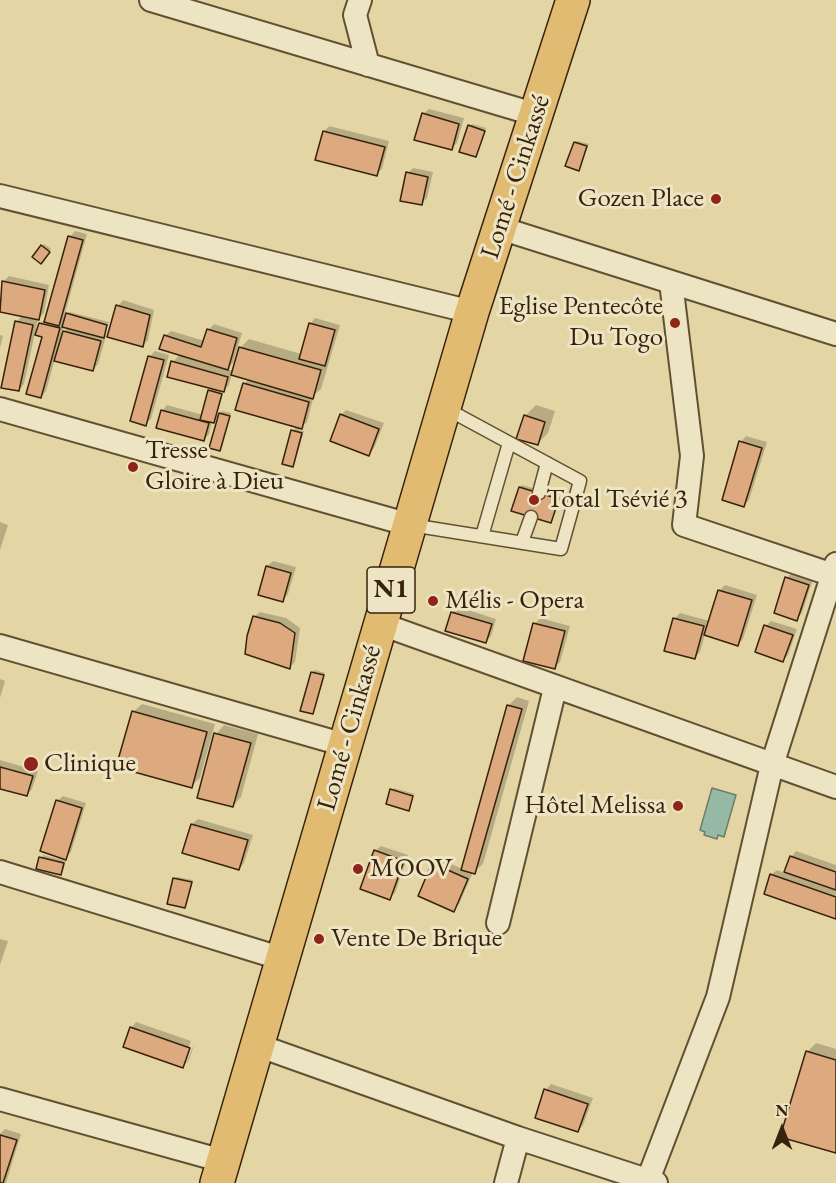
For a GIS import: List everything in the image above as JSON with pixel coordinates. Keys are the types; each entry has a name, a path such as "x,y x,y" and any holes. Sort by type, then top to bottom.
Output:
{"highway":[{"name":"Lomé - Cinkassé","path":"220,1172 472,312 573,0"}],"street":[{"path":"151,0 537,115"},
{"path":"360,0 355,15 368,65"},
{"path":"0,196 472,312"},
{"path":"500,228 836,334"},
{"path":"257,1045 518,1138 652,1182 718,997 772,765 835,572 684,525 692,456 671,282"},
{"path":"0,409 410,525"},
{"path":"381,624 836,787"},
{"path":"0,646 345,745"},
{"path":"498,923 555,688"},
{"path":"0,872 283,959"},
{"path":"0,1099 220,1172"},
{"path":"506,1183 518,1138"}],"lane":[{"path":"410,525 561,549 580,481 444,407"},
{"path":"482,536 509,443"},
{"path":"539,493 547,463"},
{"path":"522,542 531,517"}],"shaded area":[{"path":"712,788 736,795 724,837 718,835 717,839 704,835 705,832 700,830"}],"building":[{"path":"422,113 459,124 452,150 414,140"},
{"path":"468,125 485,131 476,157 459,152"},
{"path":"323,131 385,147 377,176 315,160"},
{"path":"574,142 587,146 579,171 565,166"},
{"path":"406,172 428,177 422,205 400,201"},
{"path":"68,236 83,240 59,326 44,322"},
{"path":"41,245 50,252 41,264 32,257"},
{"path":"2,281 45,290 39,320 0,312"},
{"path":"116,305 150,315 143,347 107,337"},
{"path":"66,313 107,325 104,338 62,327"},
{"path":"15,321 33,325 19,391 1,388"},
{"path":"39,323 60,328 41,398 26,394 42,337 35,335"},
{"path":"309,323 335,330 325,366 299,359"},
{"path":"207,329 237,338 228,370 159,349 164,335 201,347"},
{"path":"63,331 101,341 93,371 54,361"},
{"path":"239,347 321,370 313,399 231,375"},
{"path":"148,356 164,360 146,426 130,421"},
{"path":"171,361 228,377 224,392 167,377"},
{"path":"243,383 309,402 302,429 235,410"},
{"path":"208,390 222,394 214,423 200,420"},
{"path":"161,410 209,423 204,441 156,428"},
{"path":"219,413 230,416 220,451 209,448"},
{"path":"340,414 379,429 369,456 330,441"},
{"path":"524,415 545,422 538,445 516,439"},
{"path":"291,430 302,433 293,467 282,464"},
{"path":"739,441 762,448 744,507 722,500"},
{"path":"519,487 559,499 551,523 511,511"},
{"path":"266,566 291,573 283,602 258,595"},
{"path":"785,577 809,585 797,621 774,613"},
{"path":"718,590 752,600 738,646 704,635"},
{"path":"451,612 492,624 486,643 445,631"},
{"path":"253,616 280,623 295,633 290,669 245,654"},
{"path":"673,618 704,626 695,659 664,651"},
{"path":"533,623 565,631 555,669 523,661"},
{"path":"764,625 793,635 783,662 755,652"},
{"path":"311,672 324,675 313,714 300,711"},
{"path":"507,705 522,709 475,874 461,870"},
{"path":"132,711 207,732 192,788 116,767"},
{"path":"214,733 251,743 233,807 197,798"},
{"path":"0,767 33,776 27,796 0,789"},
{"path":"390,789 413,796 409,811 386,804"},
{"path":"56,800 82,808 66,860 40,851"},
{"path":"191,824 248,840 239,870 182,853"},
{"path":"374,850 404,861 390,900 360,889"},
{"path":"790,856 836,872 836,890 784,872"},
{"path":"39,857 64,863 61,875 36,869"},
{"path":"432,863 468,879 454,912 418,896"},
{"path":"770,874 836,897 836,919 764,894"},
{"path":"173,878 192,882 185,908 167,904"},
{"path":"130,1027 190,1048 183,1068 123,1047"},
{"path":"806,1051 836,1060 836,1153 780,1137"},
{"path":"544,1089 588,1104 578,1132 535,1118"},
{"path":"0,1135 17,1140 3,1183 0,1183"}],"place":[{"name":"Gozen Place","path":"716,199"},
{"name":"Eglise Pentecôte Du Togo","path":"675,323"},
{"name":"Tresse Gloire à Dieu","path":"133,467"},
{"name":"Total Tsévié 3","path":"534,500"},
{"name":"Mélis - Opera","path":"433,601"},
{"name":"Clinique","path":"31,764"},
{"name":"Hôtel Melissa","path":"678,806"},
{"name":"MOOV","path":"358,869"},
{"name":"Vente De Brique","path":"319,939"}]}
